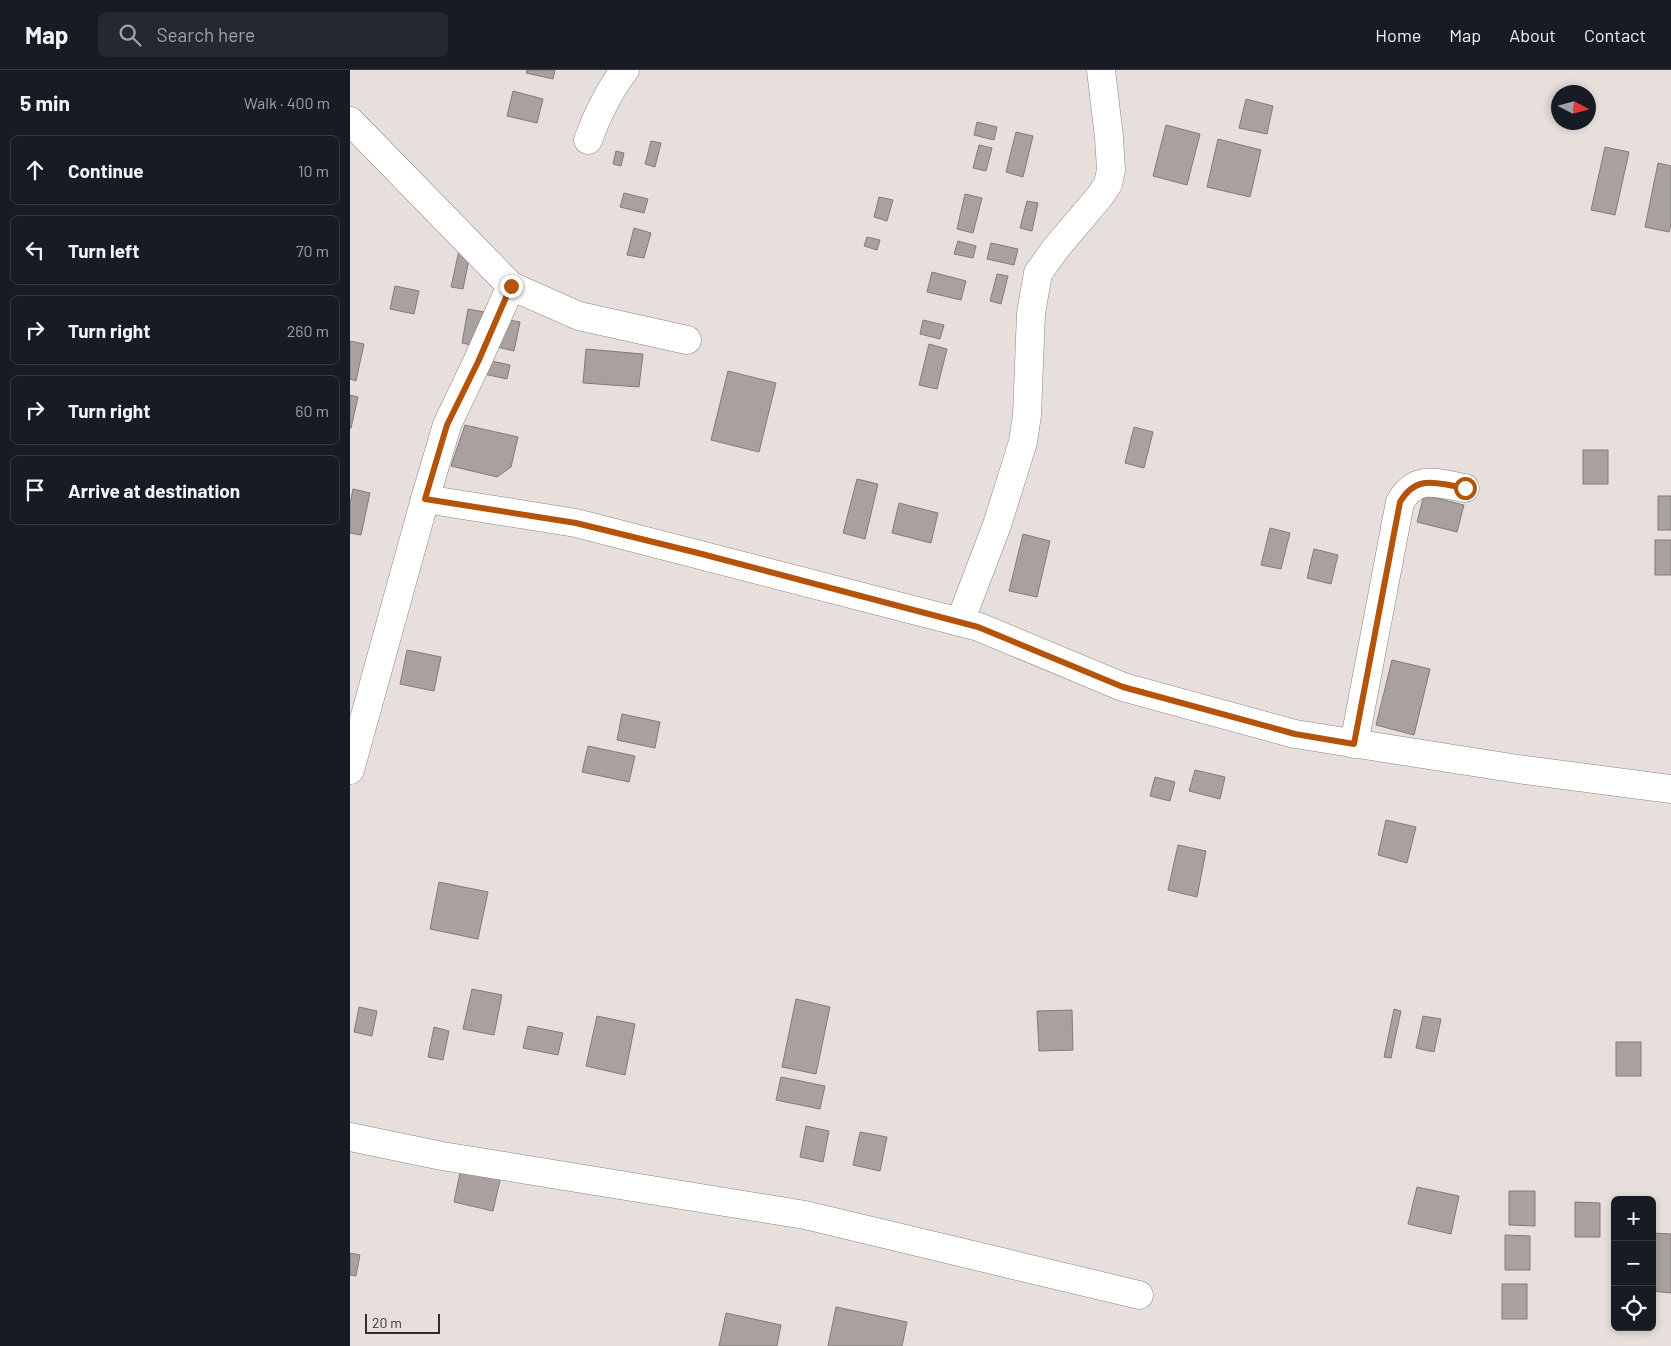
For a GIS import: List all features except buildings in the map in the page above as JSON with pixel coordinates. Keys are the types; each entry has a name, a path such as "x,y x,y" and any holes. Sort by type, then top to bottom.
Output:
{"street":[{"path":"588,140 603,108 625,70"},
{"path":"960,622 997,525 1023,442 1028,415 1031,313 1038,273 1108,184 1111,170 1109,137 1101,70"},
{"path":"350,121 511,286 579,316 687,340"},
{"path":"350,770 447,425 478,362 511,286"},
{"path":"1354,744 1400,502 1410,488 1420,483 1465,488"},
{"path":"425,499 576,523 960,622 978,627 1123,687 1295,734 1518,769 1671,789"},
{"path":"350,1137 442,1156 805,1215 1139,1295"}],"route":[{"path":"511,286 478,362 447,425 425,499 576,523 698,553 978,627 1123,687 1295,734 1354,744 1400,502 1410,488 1420,483 1465,488"}]}
